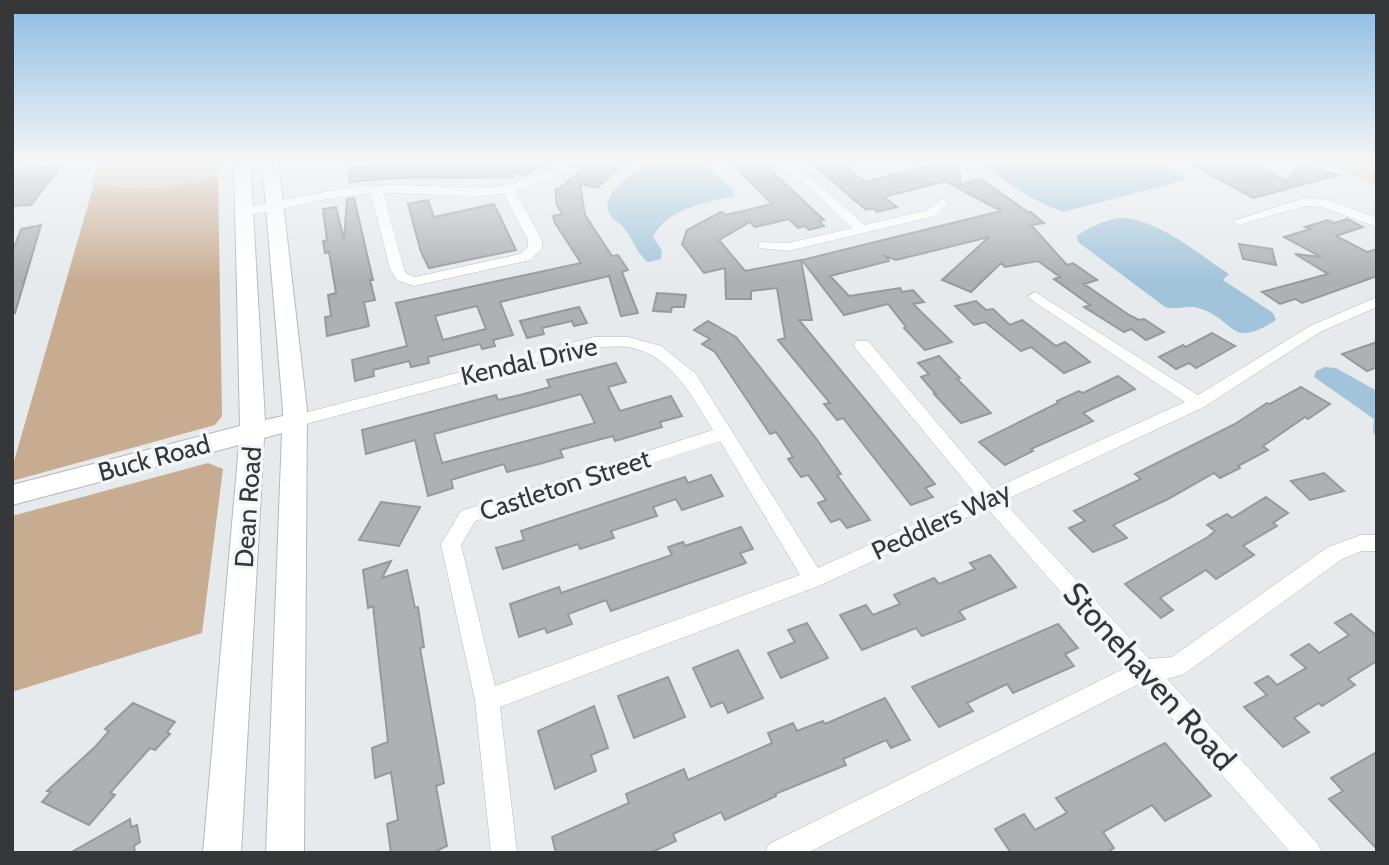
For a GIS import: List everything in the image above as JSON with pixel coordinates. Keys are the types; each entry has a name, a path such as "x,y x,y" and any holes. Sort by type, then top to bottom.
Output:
{"main road":[{"name":"Dean Road","path":"222,853 253,432 244,200"},
{"name":"Dean Road","path":"274,200 295,421 285,853"},
{"name":"Buck Road","path":"12,495 295,421"}],"street":[{"path":"245,212 308,200"},
{"path":"379,200 397,269 402,277 414,282 525,257 534,248 534,240 514,200"},
{"path":"830,200 862,229"},
{"path":"1239,221 1304,202 1324,203 1377,223"},
{"path":"764,245 788,247 931,213 942,203"},
{"path":"1035,296 1198,403"},
{"name":"Peddlers Way","path":"487,700 814,579 1198,403 1315,328 1376,301"},
{"name":"Kendal Drive","path":"295,421 594,342 628,342 655,350 690,378 814,579"},
{"name":"Stonehaven Road","path":"862,345 990,499 1309,853"},
{"name":"Castleton Street","path":"504,853 487,700 451,544 468,516 725,433"},
{"path":"778,853 1145,670 1176,667 1335,553 1361,543 1377,543"}],"shaded area":[{"path":"89,200 218,200 222,416 215,425 12,481 12,468"},
{"path":"208,463 223,469 202,633 12,692 12,516"}],"water":[{"path":"715,200 677,213 659,227 653,237 662,251 661,259 648,262 626,230 613,219 608,211 608,202"},
{"path":"1038,200 1108,200 1063,212"},
{"path":"1120,218 1149,224 1177,239 1229,274 1223,280 1273,313 1276,320 1260,329 1241,333 1211,313 1198,308 1165,307 1078,242 1077,236 1086,230"},
{"path":"1325,367 1336,368 1377,391 1377,438 1373,432 1374,419 1314,377 1316,371"}],"building":[{"path":"12,200 35,200 31,205 12,206"},
{"path":"347,200 355,200 375,300 364,302 369,326 327,336 325,317 331,316 328,295 336,293 329,252 325,253 323,241 327,240 323,209 336,207 344,240"},
{"path":"428,200 434,217 494,204 516,250 429,268 421,252 408,204"},
{"path":"556,200 583,200 585,215 612,256 618,255 628,270 622,272 638,313 621,316 609,276 500,302 513,335 493,340 495,346 482,349 480,344 428,357 429,363 411,367 409,361 373,370 374,376 355,381 352,360 407,346 396,303 581,263 555,223 553,216 562,214","holes":["477,306 486,329 443,340 435,316"]},
{"path":"768,200 803,200 824,220 819,221 824,226 809,230 805,226 798,228 789,219 755,227 750,222 719,240 745,271 801,260 812,320 799,320 935,484 925,488 933,497 911,505 843,418 837,420 824,404 830,403 778,340 785,338 777,288 751,291 751,299 726,299 725,268 704,273 682,244 687,230 721,212 726,215 772,204"},
{"path":"855,200 888,200 897,207 877,212 873,208 866,210"},
{"path":"981,200 1011,200 1031,212 1044,223 1031,225 1067,265 1073,263 1097,280 1084,284 1129,315 1139,320 1144,319 1164,332 1146,340 1131,329 1124,332 1084,307 1090,305 1054,279 1060,277 1038,261 1005,267 1001,263 971,292 942,280 989,237 896,260 885,256 889,261 830,276 849,296 900,288 902,292 913,290 924,302 913,304 952,342 925,350 904,328 906,327 888,304 844,315 802,260 1001,211"},
{"path":"1347,219 1363,227 1336,236 1367,252 1377,249 1377,276 1302,303 1295,299 1280,304 1262,292 1328,274 1295,254 1321,257 1284,237 1328,220 1334,223"},
{"path":"41,225 15,313 12,312 12,253 21,229"},
{"path":"1239,244 1272,249 1276,265 1243,259"},
{"path":"657,293 686,295 684,307 672,307 671,312 653,311"},
{"path":"976,301 986,310 993,309 1010,325 1022,320 1056,346 1065,342 1090,362 1064,373 1031,347 1021,351 985,322 974,325 955,306"},
{"path":"579,307 587,323 574,326 572,321 542,328 544,334 527,338 520,321"},
{"path":"708,321 736,337 815,437 841,474 837,475 870,520 847,528 840,519 831,522 818,503 826,500 808,475 801,477 788,459 793,457 776,432 770,434 715,352 702,344 710,339 694,330"},
{"path":"1212,333 1235,346 1196,368 1189,363 1176,369 1159,357 1183,345 1186,347"},
{"path":"1377,342 1377,367 1367,371 1342,354"},
{"path":"939,356 960,378 957,379 991,413 961,423 934,394 921,377 929,374 918,363"},
{"path":"616,363 626,382 608,387 620,411 671,396 682,416 660,422 662,427 615,441 613,436 560,450 563,457 539,464 507,472 504,464 451,480 453,488 428,496 415,440 366,454 362,430 496,395 498,400 550,387 547,380","holes":["581,394 595,423 442,463 434,434"]},
{"path":"1118,376 1135,389 1083,413 1093,421 1031,449 1033,451 1005,465 979,442 1058,403 1057,401 1079,391 1083,393"},
{"path":"1301,387 1330,404 1308,419 1305,417 1263,446 1268,450 1238,466 1240,468 1220,478 1214,473 1113,525 1127,538 1093,552 1069,528 1085,521 1074,511 1141,479 1135,474 1235,424 1267,403 1270,404"},
{"path":"1324,473 1344,491 1310,500 1291,481"},
{"path":"711,475 723,496 682,510 676,499 653,507 657,516 611,531 614,538 580,549 578,544 503,569 496,548 524,540 521,531 685,477 688,483"},
{"path":"1266,497 1288,513 1273,523 1277,526 1243,546 1254,555 1216,579 1206,570 1160,598 1173,610 1161,618 1125,584 1208,537 1215,531 1207,525 1227,514 1232,518"},
{"path":"381,502 420,507 399,546 359,540"},
{"path":"741,527 753,549 740,553 746,563 611,611 606,600 568,614 572,624 547,633 545,628 519,637 510,604 559,587 561,593 672,555 668,547 683,542 685,546"},
{"path":"990,555 1016,587 959,611 965,619 922,636 916,628 862,650 840,615 866,605 873,615 900,604 894,595 934,578 939,584 975,569 970,563"},
{"path":"391,561 382,578 407,570 415,608 418,607 424,647 420,648 444,783 436,786 447,846 432,853 391,853 387,824 398,820 391,772 375,778 372,748 388,742 373,606 368,608 363,570"},
{"path":"1351,614 1377,636 1377,661 1348,679 1355,685 1322,706 1319,703 1294,718 1309,732 1283,747 1244,707 1267,695 1255,683 1268,676 1277,685 1306,668 1291,655 1309,644 1319,653 1349,635 1335,623"},
{"path":"807,623 828,658 781,678 768,653 795,642 788,630"},
{"path":"1058,624 1078,648 1065,654 1074,666 1013,693 1007,684 967,703 973,711 939,727 912,687"},
{"path":"738,650 763,698 728,713 723,702 711,707 693,668"},
{"path":"668,677 685,717 634,738 618,696"},
{"path":"885,698 910,740 891,748 886,740 843,759 846,765 775,794 776,796 725,820 721,812 673,834 676,841 650,853 556,853 552,837 629,803 626,794 684,769 688,780 772,743 768,733 793,723 797,731 823,721 825,724"},
{"path":"133,703 175,722 167,732 170,734 155,750 150,748 110,793 115,795 89,825 42,802 51,792 47,791 96,746 109,731 105,729"},
{"path":"594,706 608,748 591,755 596,771 555,789 538,731"},
{"path":"1165,743 1211,796 1165,821 1152,805 1103,832 1114,848 1107,853 1011,853 995,829 1024,814 1035,830 1067,813 1056,798"},
{"path":"1377,752 1377,849 1329,799 1343,791 1331,778"},
{"path":"130,819 131,827 137,825 140,842 134,846 135,853 70,853"}]}
